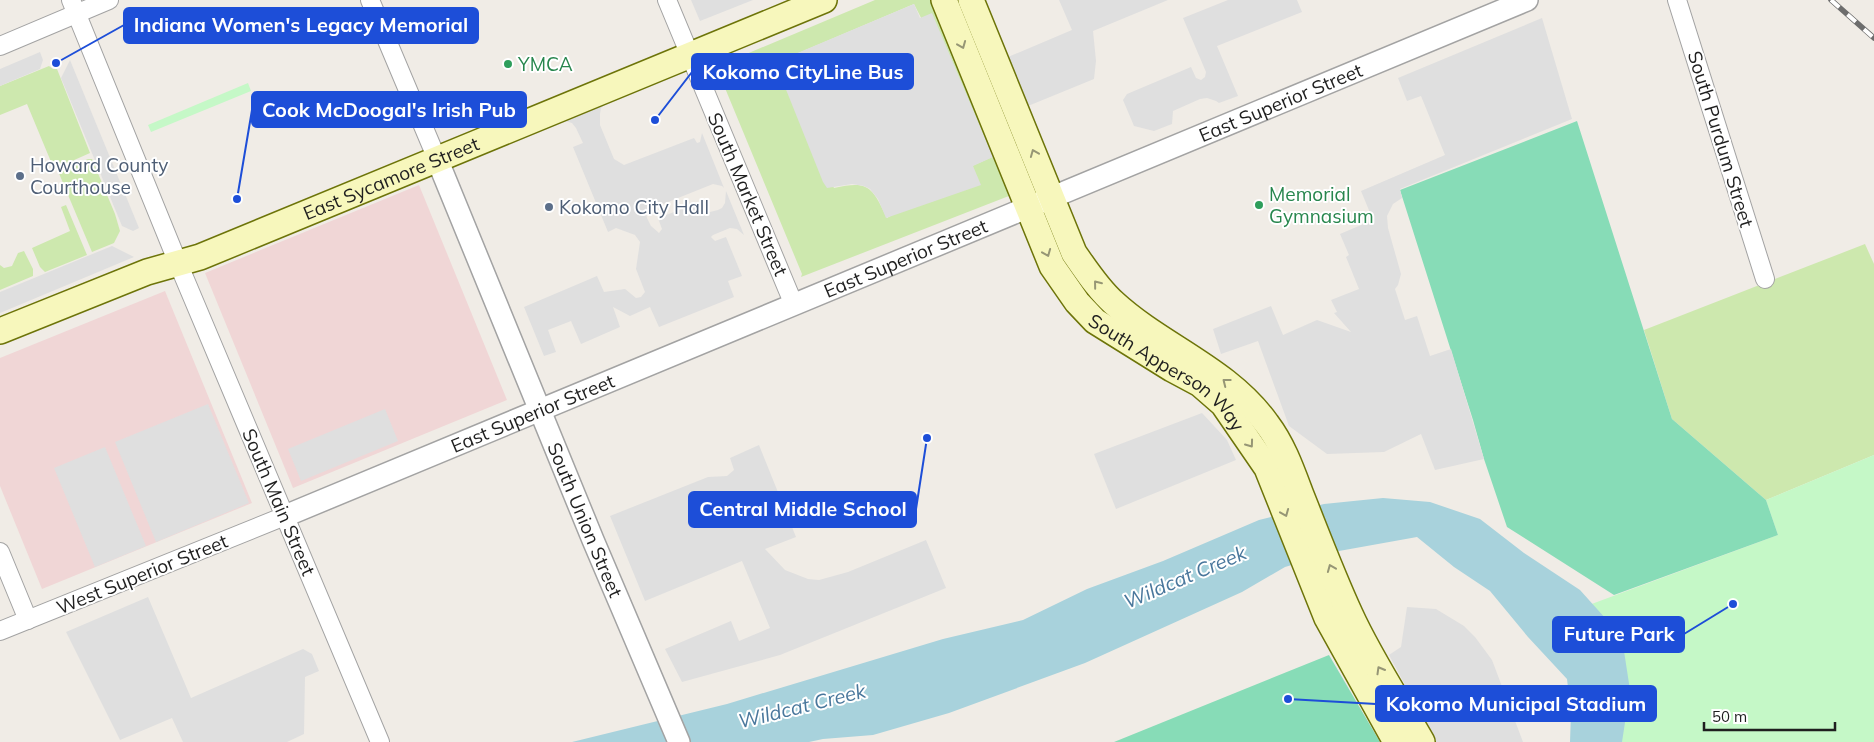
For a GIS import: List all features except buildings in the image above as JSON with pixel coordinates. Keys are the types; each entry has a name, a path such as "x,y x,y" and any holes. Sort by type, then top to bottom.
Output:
{"main road":[{"name":"East Sycamore Street","path":"0,331 147,272 200,257 824,0"},
{"name":"South Apperson Way","path":"944,0 1052,266 1077,302 1095,321 1172,369 1200,384 1216,397 1277,464"},
{"name":"South Apperson Way","path":"971,0 1074,253 1096,284 1114,303 1147,328 1210,369 1246,398 1268,424 1277,464 1338,615 1396,742"},
{"name":"South Apperson Way","path":"1338,615 1422,742"}],"street":[{"path":"0,46 74,7 108,0"},
{"path":"370,0 437,159"},
{"name":"South Market Street","path":"667,0 794,305"},
{"name":"East Superior Street","path":"285,516 1527,0"},
{"name":"South Purdum Street","path":"1677,0 1765,279"},
{"name":"South Main Street","path":"74,7 178,263 380,742"},
{"name":"South Union Street","path":"437,159 679,742"},
{"name":"West Superior Street","path":"0,631 285,516"},
{"path":"0,552 28,620"}],"shaded area":[{"path":"691,0 753,0 700,21"},
{"path":"1059,0 1168,0 1093,31 1096,61 1094,79 1028,106 1008,57 1072,30"},
{"path":"1228,0 1297,0 1302,12 1217,46 1238,96 1219,103 1207,98 1200,99 1173,111 1172,124 1154,131 1134,126 1123,100 1127,94 1191,67 1196,78 1201,80 1205,77 1206,72 1183,18"},
{"path":"914,4 920,18 932,13 993,157 973,166 981,185 886,218 878,199 870,189 852,184 827,188 781,77 795,72 788,57"},
{"path":"1542,18 1572,119 1400,189 1402,198 1393,204 1387,216 1388,228 1401,274 1395,289 1405,320 1417,316 1430,356 1451,349 1484,459 1435,470 1421,434 1384,452 1327,454 1289,426 1258,341 1221,354 1213,329 1271,306 1283,335 1317,320 1351,332 1334,313 1337,312 1331,300 1359,289 1346,257 1349,255 1340,234 1373,220 1361,191 1445,155 1421,96 1407,101 1398,78"},
{"path":"40,52 43,60 40,69 0,86 0,69"},
{"path":"70,60 139,228 133,231 122,226 61,78"},
{"path":"607,102 601,108 600,125 614,159 624,165 694,138 697,143 700,142 702,133 724,188 713,184 648,210 647,218 651,226 659,233 662,229 658,218 703,201 710,212 718,210 725,203 726,191 744,235 737,229 730,228 711,237 715,241 726,237 742,276 728,281 734,297 659,327 650,307 630,316 613,307 620,327 581,344 571,321 548,330 556,352 544,356 524,307 597,276 604,292 625,289 636,298 641,297 645,292 636,269 640,242 635,235 616,228 608,232 573,147 583,143 572,123 562,120"},
{"path":"419,185 507,400 293,488 205,273"},
{"path":"112,246 134,257 0,313 0,292"},
{"path":"165,291 252,503 42,589 0,486 0,358"},
{"path":"208,404 249,503 156,542 115,442"},
{"path":"385,409 398,441 301,481 288,449"},
{"path":"1202,413 1227,440 1236,460 1116,509 1094,454"},
{"path":"759,445 796,537 765,549 785,570 808,579 819,580 848,572 926,540 946,588 780,655 682,682 665,649 731,621 739,641 770,628 742,561 645,601 610,516 708,477 727,476 734,470 730,458"},
{"path":"105,447 146,546 95,567 54,468"},
{"path":"148,597 191,698 303,649 312,654 319,671 305,677 304,734 287,742 183,742 172,718 120,740 66,632"},
{"path":"1407,607 1436,609 1464,626 1475,637 1492,660 1523,742 1436,742 1389,655 1401,647"}],"green space":[{"path":"875,0 938,0 1014,194 801,277 802,274 720,76 712,64 718,61 725,63","holes":["914,4 992,157 972,166 887,218 877,199 868,188 855,185 834,188 781,78 795,72 789,57"]},
{"path":"49,66 57,69 90,153 54,169 27,104 0,115 0,86"},
{"path":"248,83 251,91 151,132 148,125"},
{"path":"1577,121 1672,419 1766,500 1778,535 1614,595 1507,527 1400,190"},
{"path":"92,159 115,214 120,231 114,243 92,252 58,171"},
{"path":"66,205 87,255 45,272 40,267 32,248 70,231 61,207"},
{"path":"1865,244 1874,264 1874,455 1766,500 1672,419 1644,330"},
{"path":"24,251 33,269 33,276 0,290 0,265 4,268 12,266 18,253"},
{"path":"1874,455 1874,742 1589,742 1570,612 1778,535 1766,500"},
{"path":"1329,655 1380,742 1114,742"}],"water":[{"name":"Wildcat Creek","path":"1383,498 1430,502 1480,519 1524,553 1580,590 1615,629 1624,651 1630,690 1622,742 1570,742 1571,713 1567,679 1528,637 1490,591 1454,567 1417,537 1339,551 1285,567 1242,592 1085,663 949,713 873,735 809,742 572,742 727,704 943,639 1023,620 1087,589 1163,561 1259,520 1324,504"}],"railway":[{"path":"1831,0 1874,38"}],"place":[{"name":"Indiana Women's Legacy Memorial","path":"56,63"},
{"name":"YMCA","path":"508,64"},
{"name":"Kokomo CityLine Bus","path":"655,120"},
{"name":"Howard County Courthouse","path":"20,176"},
{"name":"Cook McDoogal's Irish Pub","path":"237,199"},
{"name":"Memorial Gymnasium","path":"1259,205"},
{"name":"Kokomo City Hall","path":"549,207"},
{"name":"Central Middle School","path":"927,438"},
{"name":"Future Park","path":"1733,604"},
{"name":"Kokomo Municipal Stadium","path":"1288,699"}]}
